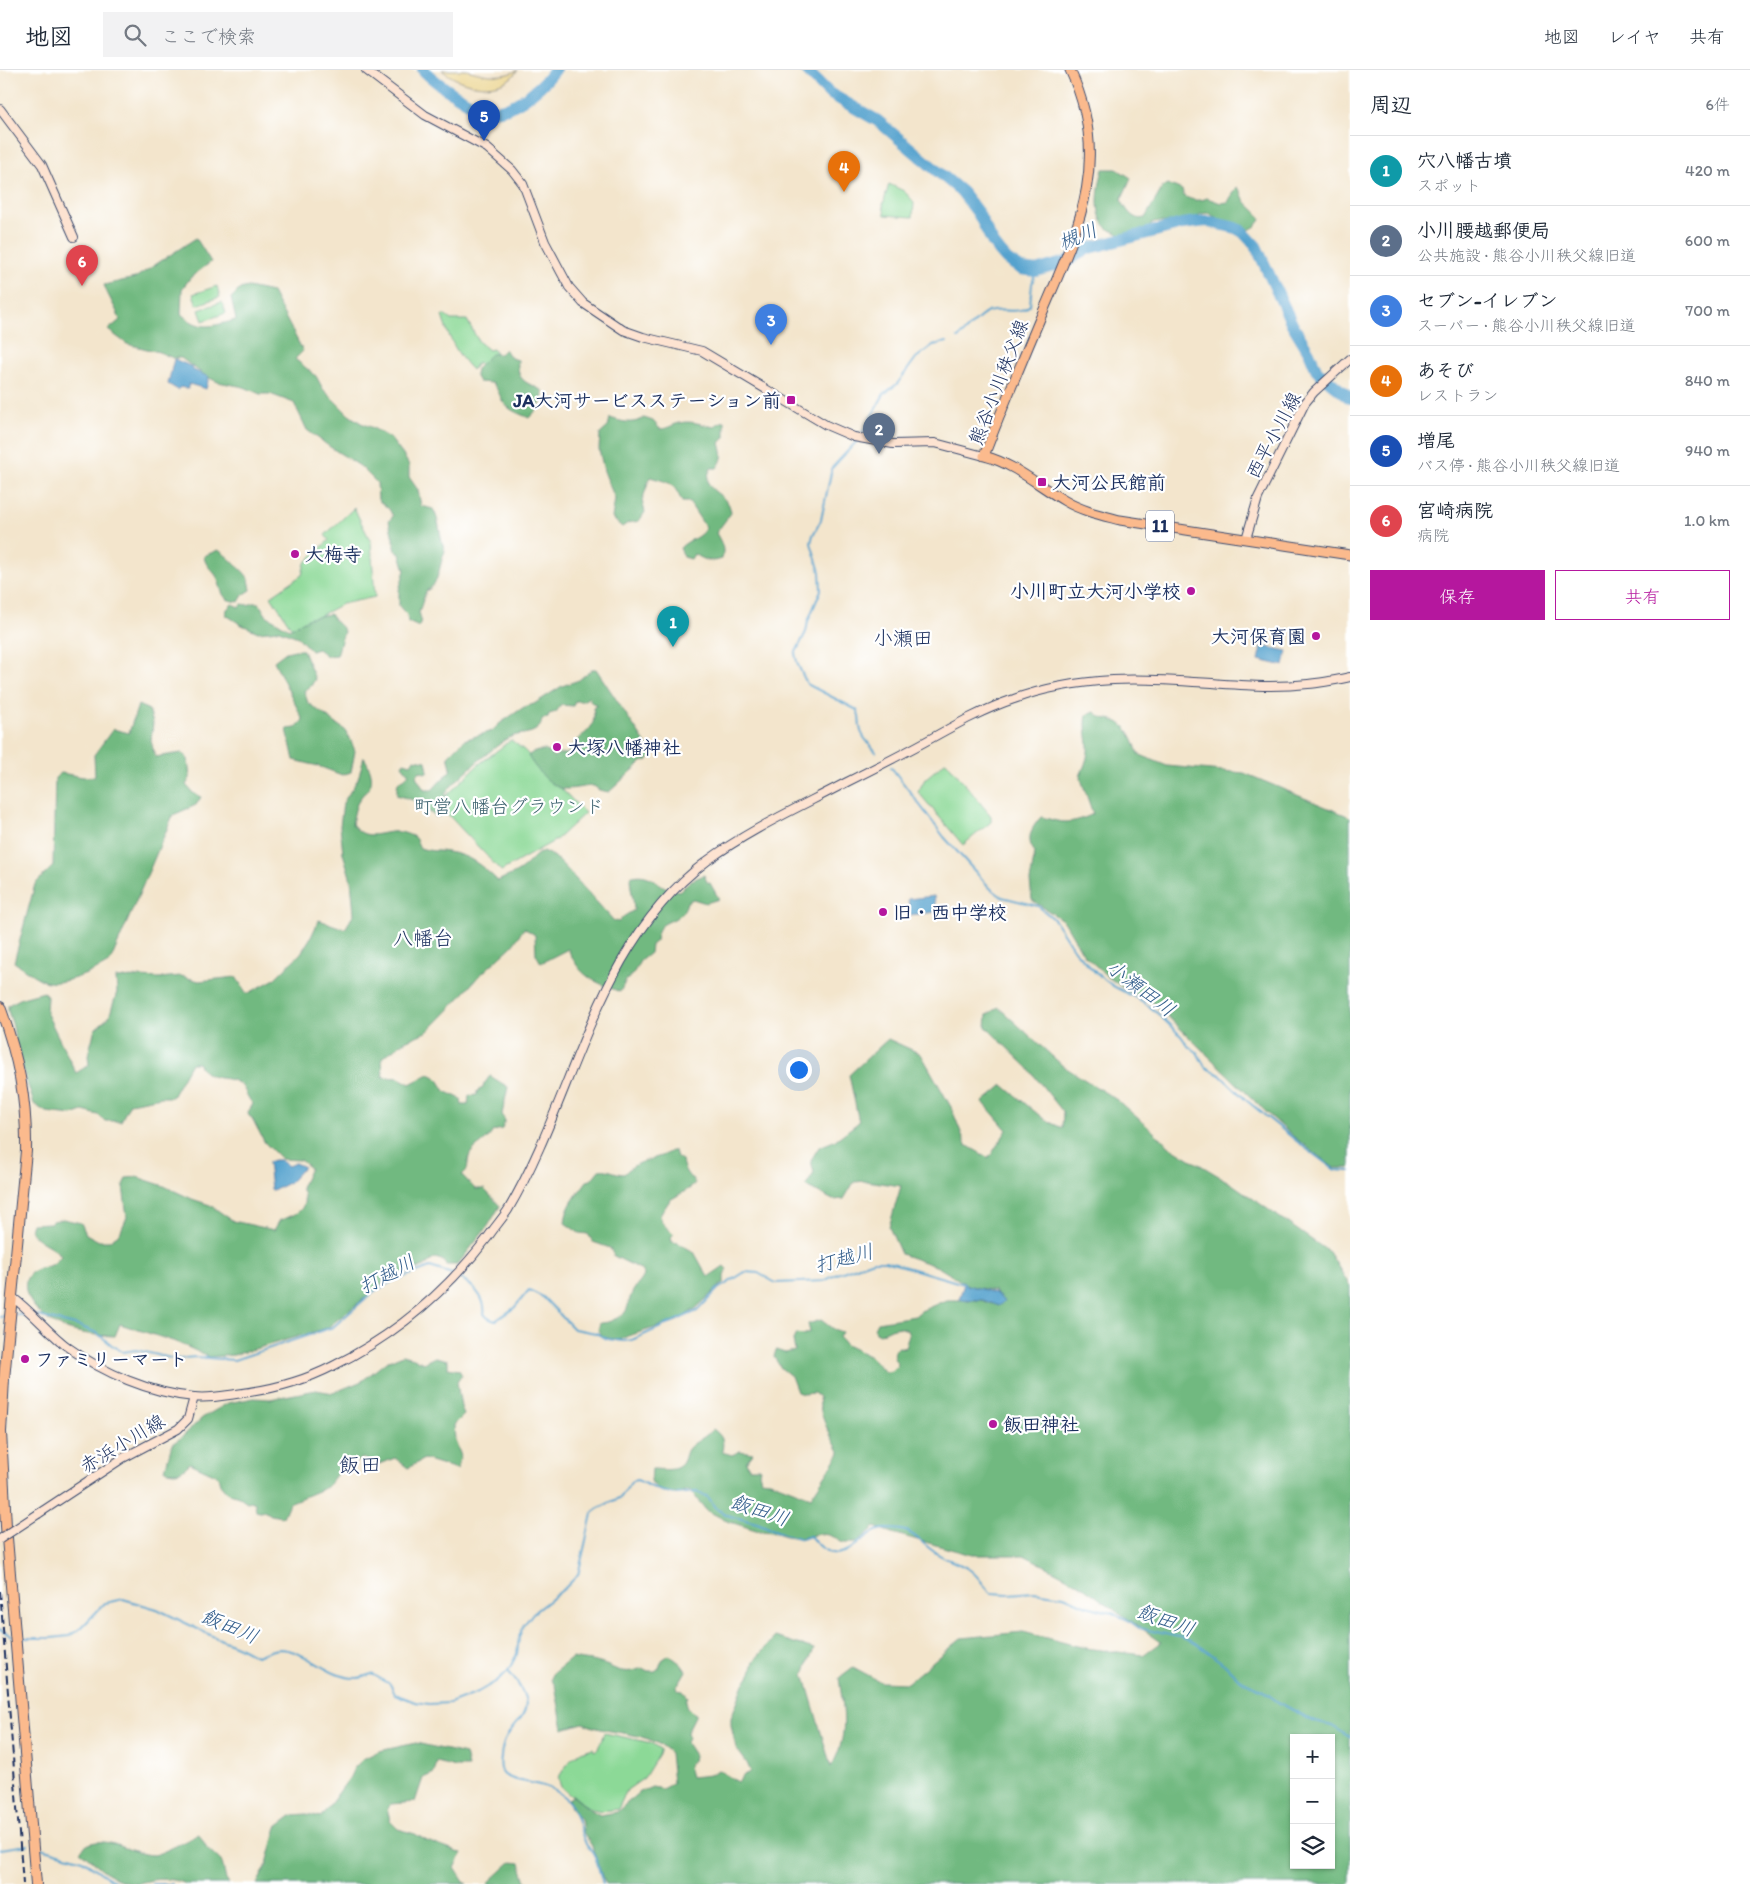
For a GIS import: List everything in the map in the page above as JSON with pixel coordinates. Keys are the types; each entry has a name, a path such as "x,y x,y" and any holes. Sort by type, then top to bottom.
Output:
{"highway":[{"path":"0,1007 19,1067 26,1129 26,1151 2,1406 2,1464 36,1884"}],"main road":[{"name":"熊谷小川秩父線","path":"1070,70 1084,109 1090,150 1088,184 1080,222 984,456 1001,461 1066,502 1093,514 1120,520 1350,555"}],"street":[{"path":"366,70 425,115 487,148 512,170 523,184 546,242 569,287 589,308 623,330 642,337 702,351 826,425 854,437 893,444 924,442 941,444 984,456"},
{"path":"0,109 42,165 74,237"},
{"name":"西平小川線","path":"1246,539 1258,498 1305,404 1314,392 1349,360"},
{"path":"194,1397 209,1398 265,1390 294,1383 320,1372 351,1357 388,1334 432,1299 459,1273 506,1212 524,1179 605,994 631,944 655,910 671,892 704,863 737,840 929,740 961,721 1013,699 1035,692 1087,682 1139,679 1269,685 1308,684 1350,677"},
{"name":"赤浜小川線","path":"0,1539 123,1458 178,1429 188,1419 194,1397 167,1393 118,1376 97,1365 70,1349 55,1337 12,1297"}],"green space":[{"path":"1103,169 1117,169 1131,178 1121,200 1130,214 1137,218 1145,218 1163,187 1168,184 1182,190 1184,196 1189,199 1207,198 1221,203 1228,202 1237,187 1245,201 1258,214 1261,220 1249,230 1223,221 1209,213 1200,214 1196,220 1153,222 1148,230 1124,237 1107,228 1099,214 1098,195"},
{"path":"889,184 904,191 914,202 913,217 885,215 883,205"},
{"path":"196,238 211,262 191,277 182,289 181,314 188,320 201,325 220,324 236,320 231,298 240,289 248,287 272,292 303,351 295,359 316,376 323,389 349,415 390,438 409,465 409,477 418,490 421,506 433,509 436,514 445,551 437,579 431,588 426,591 419,612 421,619 419,627 408,622 407,615 399,606 399,590 405,570 400,554 396,551 389,521 393,516 389,509 378,500 377,483 360,466 307,430 294,403 270,394 260,394 244,387 218,382 207,377 181,358 173,358 159,352 127,344 108,330 120,320 104,285 135,278"},
{"path":"217,286 220,297 197,305 193,294"},
{"path":"222,302 226,313 203,321 199,310"},
{"path":"444,315 451,320 467,320 479,342 489,350 493,349 497,356 483,366 478,362 472,370 450,338 442,316"},
{"path":"505,349 511,358 518,360 521,378 543,391 539,406 529,418 507,407 492,383 479,382 475,375 476,369 491,354 500,354"},
{"path":"610,418 631,422 644,418 653,421 660,429 684,422 714,427 725,421 725,437 720,443 722,459 717,468 711,468 708,475 711,488 728,503 731,513 716,533 723,548 722,559 708,560 694,554 691,559 684,557 680,548 700,535 706,528 689,502 682,502 673,486 667,482 650,477 642,501 645,512 639,521 628,523 622,527 612,518 615,499 604,471 599,449 600,434 608,427"},
{"path":"354,508 371,542 375,597 342,604 293,630 271,596 302,575 305,563 329,540 325,535"},
{"path":"218,550 235,563 249,579 251,590 243,595 239,602 228,600 224,596 218,579 205,561 204,556"},
{"path":"259,603 266,615 289,629 310,618 330,614 344,631 337,655 327,656 318,649 311,651 298,637 279,630 258,632 226,615 227,609 232,604 239,607 242,604 248,605"},
{"path":"303,650 315,679 311,686 304,691 308,703 345,730 351,741 355,751 351,772 342,775 294,760 287,729 296,728 303,720 274,661 286,652"},
{"path":"592,669 596,669 653,755 648,760 642,762 609,792 599,790 594,786 561,788 544,777 528,756 533,752 545,750 554,757 558,754 568,754 593,723 593,708 597,705 591,702 589,697 583,701 575,701 573,706 561,705 556,712 549,714 548,718 542,719 540,726 534,731 505,740 486,755 464,773 448,790 445,795 448,809 440,816 436,817 413,800 397,795 399,781 409,774 402,765 404,762 411,764 414,759 426,761 428,771 425,773 420,771 416,776 424,790 432,790 450,771 451,767 448,756 464,740 492,731 524,707 534,704 562,686 579,680"},
{"path":"138,705 149,710 153,723 151,740 155,757 182,753 188,759 190,778 186,785 193,793 201,797 196,805 173,815 110,962 88,974 68,980 59,982 44,981 14,962 35,884 53,866 55,778 61,773 83,777 95,776 94,755 113,729 129,733"},
{"path":"1095,712 1102,718 1119,722 1123,725 1133,738 1138,754 1167,766 1244,773 1350,817 1350,1168 1334,1168 1294,1137 1154,1003 1128,991 1108,977 1084,955 1064,921 1032,900 1030,881 1035,852 1030,843 1030,834 1034,825 1041,817 1067,822 1093,814 1080,776 1088,752 1087,715"},
{"name":"町営八幡台グラウンド","path":"511,740 524,750 585,813 556,840 501,871 438,804 478,765"},
{"path":"364,757 369,768 371,784 357,803 352,824 358,831 365,834 399,832 408,834 414,837 420,848 455,853 469,858 498,881 521,870 543,851 555,857 614,921 619,922 634,910 630,877 646,876 667,888 679,891 690,881 704,875 719,899 706,903 693,899 687,902 680,915 660,927 656,941 651,945 650,953 640,961 620,992 588,977 573,959 568,949 541,963 536,954 535,935 524,928 513,945 477,978 428,1031 405,1041 382,1058 383,1077 399,1078 410,1084 429,1074 437,1078 445,1091 461,1099 462,1105 468,1105 469,1096 477,1095 477,1091 483,1088 490,1076 508,1087 502,1114 505,1121 502,1129 493,1131 488,1138 472,1151 469,1156 467,1170 462,1175 475,1189 484,1189 500,1206 488,1226 457,1265 446,1265 442,1260 435,1258 424,1266 387,1280 327,1328 234,1355 209,1357 179,1343 120,1324 115,1336 77,1332 54,1324 35,1308 28,1297 26,1283 27,1277 31,1272 53,1264 61,1256 33,1234 30,1230 32,1224 50,1223 63,1219 81,1223 86,1234 99,1241 109,1241 120,1233 127,1217 123,1186 126,1178 137,1177 210,1205 233,1221 274,1230 280,1220 292,1216 301,1210 304,1195 301,1188 310,1168 300,1160 281,1159 265,1143 252,1118 249,1116 248,1112 253,1104 240,1084 207,1074 198,1063 191,1063 172,1097 161,1097 130,1103 121,1121 105,1121 98,1115 83,1111 72,1115 46,1112 34,1104 17,1051 8,1005 22,998 44,992 47,997 46,1012 76,1073 89,1065 88,1055 95,1029 109,1017 117,992 116,978 181,976 199,981 236,977 247,994 273,980 301,953 319,920 345,929 354,914 351,880 343,853 340,826 343,803 358,779"},
{"path":"946,761 991,816 991,822 963,845 918,792 925,779"},
{"path":"998,1007 1063,1066 1117,1100 1172,1148 1232,1184 1329,1252 1350,1286 1350,1884 606,1884 592,1846 583,1832 581,1819 571,1808 568,1799 573,1796 600,1815 617,1812 638,1793 652,1787 662,1789 673,1783 670,1753 648,1739 592,1727 583,1723 563,1729 555,1685 551,1680 552,1674 572,1658 596,1662 623,1671 642,1668 648,1671 655,1671 659,1668 662,1660 669,1655 681,1664 686,1671 676,1688 683,1691 688,1697 686,1700 688,1707 696,1714 687,1732 686,1743 694,1755 693,1761 688,1766 691,1777 710,1775 718,1770 738,1782 744,1775 751,1772 736,1748 731,1718 744,1684 751,1673 754,1661 775,1637 814,1649 804,1674 831,1767 841,1745 844,1724 839,1678 853,1667 881,1682 907,1683 961,1638 1023,1632 1085,1648 1143,1655 1161,1642 1076,1582 1024,1555 972,1555 875,1527 856,1543 843,1543 829,1535 819,1534 801,1538 759,1531 727,1521 706,1510 690,1490 679,1493 664,1492 659,1490 651,1481 652,1469 675,1469 682,1464 689,1448 713,1429 722,1439 722,1452 732,1455 740,1451 753,1453 746,1462 749,1468 760,1468 761,1480 770,1481 811,1497 840,1453 823,1419 819,1397 814,1393 803,1394 797,1392 791,1376 781,1368 774,1357 776,1350 785,1353 795,1351 793,1340 796,1334 803,1335 810,1332 808,1324 821,1320 833,1329 842,1332 839,1337 846,1345 871,1357 885,1372 892,1371 898,1365 894,1358 895,1350 899,1347 905,1348 909,1335 907,1330 899,1328 893,1328 880,1334 874,1328 877,1322 915,1316 921,1311 946,1300 981,1300 992,1304 1000,1300 995,1291 969,1286 938,1267 901,1254 889,1227 901,1186 867,1181 854,1182 844,1199 833,1200 806,1186 814,1173 811,1160 819,1147 834,1141 859,1122 849,1075 888,1039 921,1054 951,1107 966,1145 989,1158 1007,1130 983,1102 1003,1085 1045,1120 1062,1128 1063,1112 1028,1068 986,1027 987,1015"},
{"path":"675,1151 677,1157 682,1160 685,1170 695,1183 692,1187 670,1200 660,1215 662,1221 674,1234 671,1237 672,1242 678,1243 694,1252 708,1277 724,1266 727,1269 724,1282 695,1309 677,1321 620,1340 603,1337 598,1330 600,1323 609,1322 624,1314 633,1291 644,1275 640,1269 614,1256 610,1248 593,1242 588,1234 579,1233 565,1223 567,1211 587,1181 591,1180 599,1170 624,1174 641,1162"},
{"path":"403,1355 423,1363 435,1357 448,1360 448,1368 459,1370 462,1375 457,1382 464,1415 454,1425 455,1441 461,1456 457,1469 424,1459 408,1468 395,1458 376,1465 363,1458 339,1471 327,1487 289,1503 283,1517 270,1515 264,1511 256,1511 255,1503 247,1502 237,1495 228,1493 220,1484 218,1476 190,1463 179,1471 165,1470 172,1444 202,1418 228,1403 254,1398 270,1399 316,1390 333,1393 362,1381 386,1362"},
{"path":"604,1733 651,1743 660,1749 660,1752 644,1778 627,1790 618,1809 604,1811 588,1807 573,1795 571,1796 561,1787 558,1778 571,1759 581,1752 593,1748 594,1751 598,1749"},
{"path":"416,1743 465,1754 468,1767 455,1767 437,1762 434,1773 423,1778 415,1802 391,1804 387,1808 390,1821 398,1829 415,1834 427,1841 462,1854 455,1868 464,1882 468,1884 257,1884 266,1867 277,1827 293,1815 307,1814 321,1817 350,1777 354,1768 363,1759 379,1751"},
{"path":"199,1834 207,1848 222,1862 226,1880 229,1884 186,1884 162,1879 138,1883 127,1882 112,1876 80,1851 96,1842 106,1842 153,1855"},
{"path":"511,1862 520,1863 527,1884 487,1884"}],"sand":[{"path":"442,70 467,70 486,75 499,75 518,70 511,78 502,83 481,86 460,81"}],"water":[{"path":"174,359 209,377 206,389 189,384 188,389 180,387 178,390 168,384"},
{"path":"1262,646 1287,651 1284,666 1259,660"},
{"path":"934,896 936,912 910,915 908,899"},
{"path":"280,1160 288,1166 295,1163 304,1167 290,1182 273,1191 271,1189 268,1162"},
{"path":"964,1284 995,1293 1004,1301 999,1306 983,1300 959,1299"}],"waterway":[{"name":"槻川","path":"423,70 443,87 468,103 480,109 490,111 501,110 522,100 541,86 555,70"},
{"name":"槻川","path":"806,70 829,93 878,121 962,192 978,213 993,243 1007,260 1021,269 1036,271 1066,262 1086,249 1182,224 1206,221 1236,228 1243,232 1256,246 1292,324 1309,352 1317,371 1350,398"},
{"name":"小瀬田川","path":"958,338 988,312 999,310 1015,311 1030,305 1032,284 1036,271"},
{"name":"小瀬田川","path":"861,435 884,394 897,384 916,358 933,345 947,342"},
{"name":"小瀬田川","path":"857,441 832,468 821,520 811,543 820,572 821,590 808,621 806,632 795,654 807,684 857,710 862,734 876,752"},
{"name":"小瀬田川","path":"891,767 944,837 990,888 1002,897 1038,906 1054,919 1074,950 1096,973 1113,986 1142,1001 1155,1011 1181,1036 1188,1046 1197,1052 1205,1067 1220,1075 1246,1100 1335,1170 1350,1171"},
{"name":"打越川","path":"457,1276 476,1291 483,1302 484,1314 495,1321 514,1308 529,1290 543,1297 574,1329 596,1333 607,1339 624,1341 632,1340 697,1311 718,1289 745,1272 758,1273 776,1283 824,1281 837,1274 873,1261 885,1261 964,1284"},
{"name":"打越川","path":"38,1316 79,1326 97,1333 123,1352 136,1350 175,1359 195,1357 234,1360 333,1327 373,1292 393,1281 430,1267 452,1274"},
{"name":"打越川","path":"0,1317 6,1315"},
{"name":"打越川","path":"13,1315 28,1315"},
{"name":"飯田川","path":"19,1638 69,1636 81,1628 105,1603 123,1599 157,1609 256,1656 278,1649 289,1650 308,1658 336,1674 346,1677 359,1678 372,1674 390,1684 395,1694 415,1702 429,1704 450,1703 478,1692 497,1681 508,1671 517,1654 519,1637 523,1626 533,1613 565,1588 578,1575 592,1514 597,1509 621,1497 632,1481 637,1480 661,1491 676,1494 697,1492 708,1497 718,1510 730,1516 757,1523 802,1539 810,1536 822,1548 833,1553 842,1553 850,1549 875,1531 885,1529 906,1531 940,1555 970,1570 991,1593 1034,1592 1064,1596 1087,1606 1113,1613 1139,1628 1183,1638 1195,1643 1224,1664 1239,1679 1262,1690 1278,1702 1315,1722 1332,1726 1350,1737"},
{"name":"飯田川","path":"0,1630 12,1636"},
{"path":"508,1671 520,1687 525,1700 525,1709 504,1743 500,1761 502,1772 514,1779 553,1789 566,1798 574,1811 587,1846 594,1854 603,1884"},
{"path":"0,1849 28,1845"},
{"path":"35,1846 80,1859 121,1884"},
{"path":"152,1884 172,1884"}],"railway":[{"path":"0,1591 23,1884"}],"place":[{"name":"増尾","path":"484,141"},
{"name":"あそび","path":"844,192"},
{"name":"宮崎病院","path":"82,286"},
{"name":"セブン-イレブン","path":"771,345"},
{"name":"JA大河サービスステーション前","path":"791,400"},
{"name":"小川腰越郵便局","path":"879,454"},
{"name":"大河公民館前","path":"1042,482"},
{"name":"大梅寺","path":"295,554"},
{"name":"小川町立大河小学校","path":"1191,591"},
{"name":"大河保育園","path":"1316,636"},
{"name":"穴八幡古墳","path":"673,647"},
{"name":"大塚八幡神社","path":"557,747"},
{"name":"旧・西中学校","path":"883,912"},
{"name":"ファミリーマート","path":"25,1359"},
{"name":"飯田神社","path":"993,1424"}],"district":[{"name":"小瀬田","path":"903,638"},
{"name":"八幡台","path":"423,938"},
{"name":"飯田","path":"360,1465"}]}
